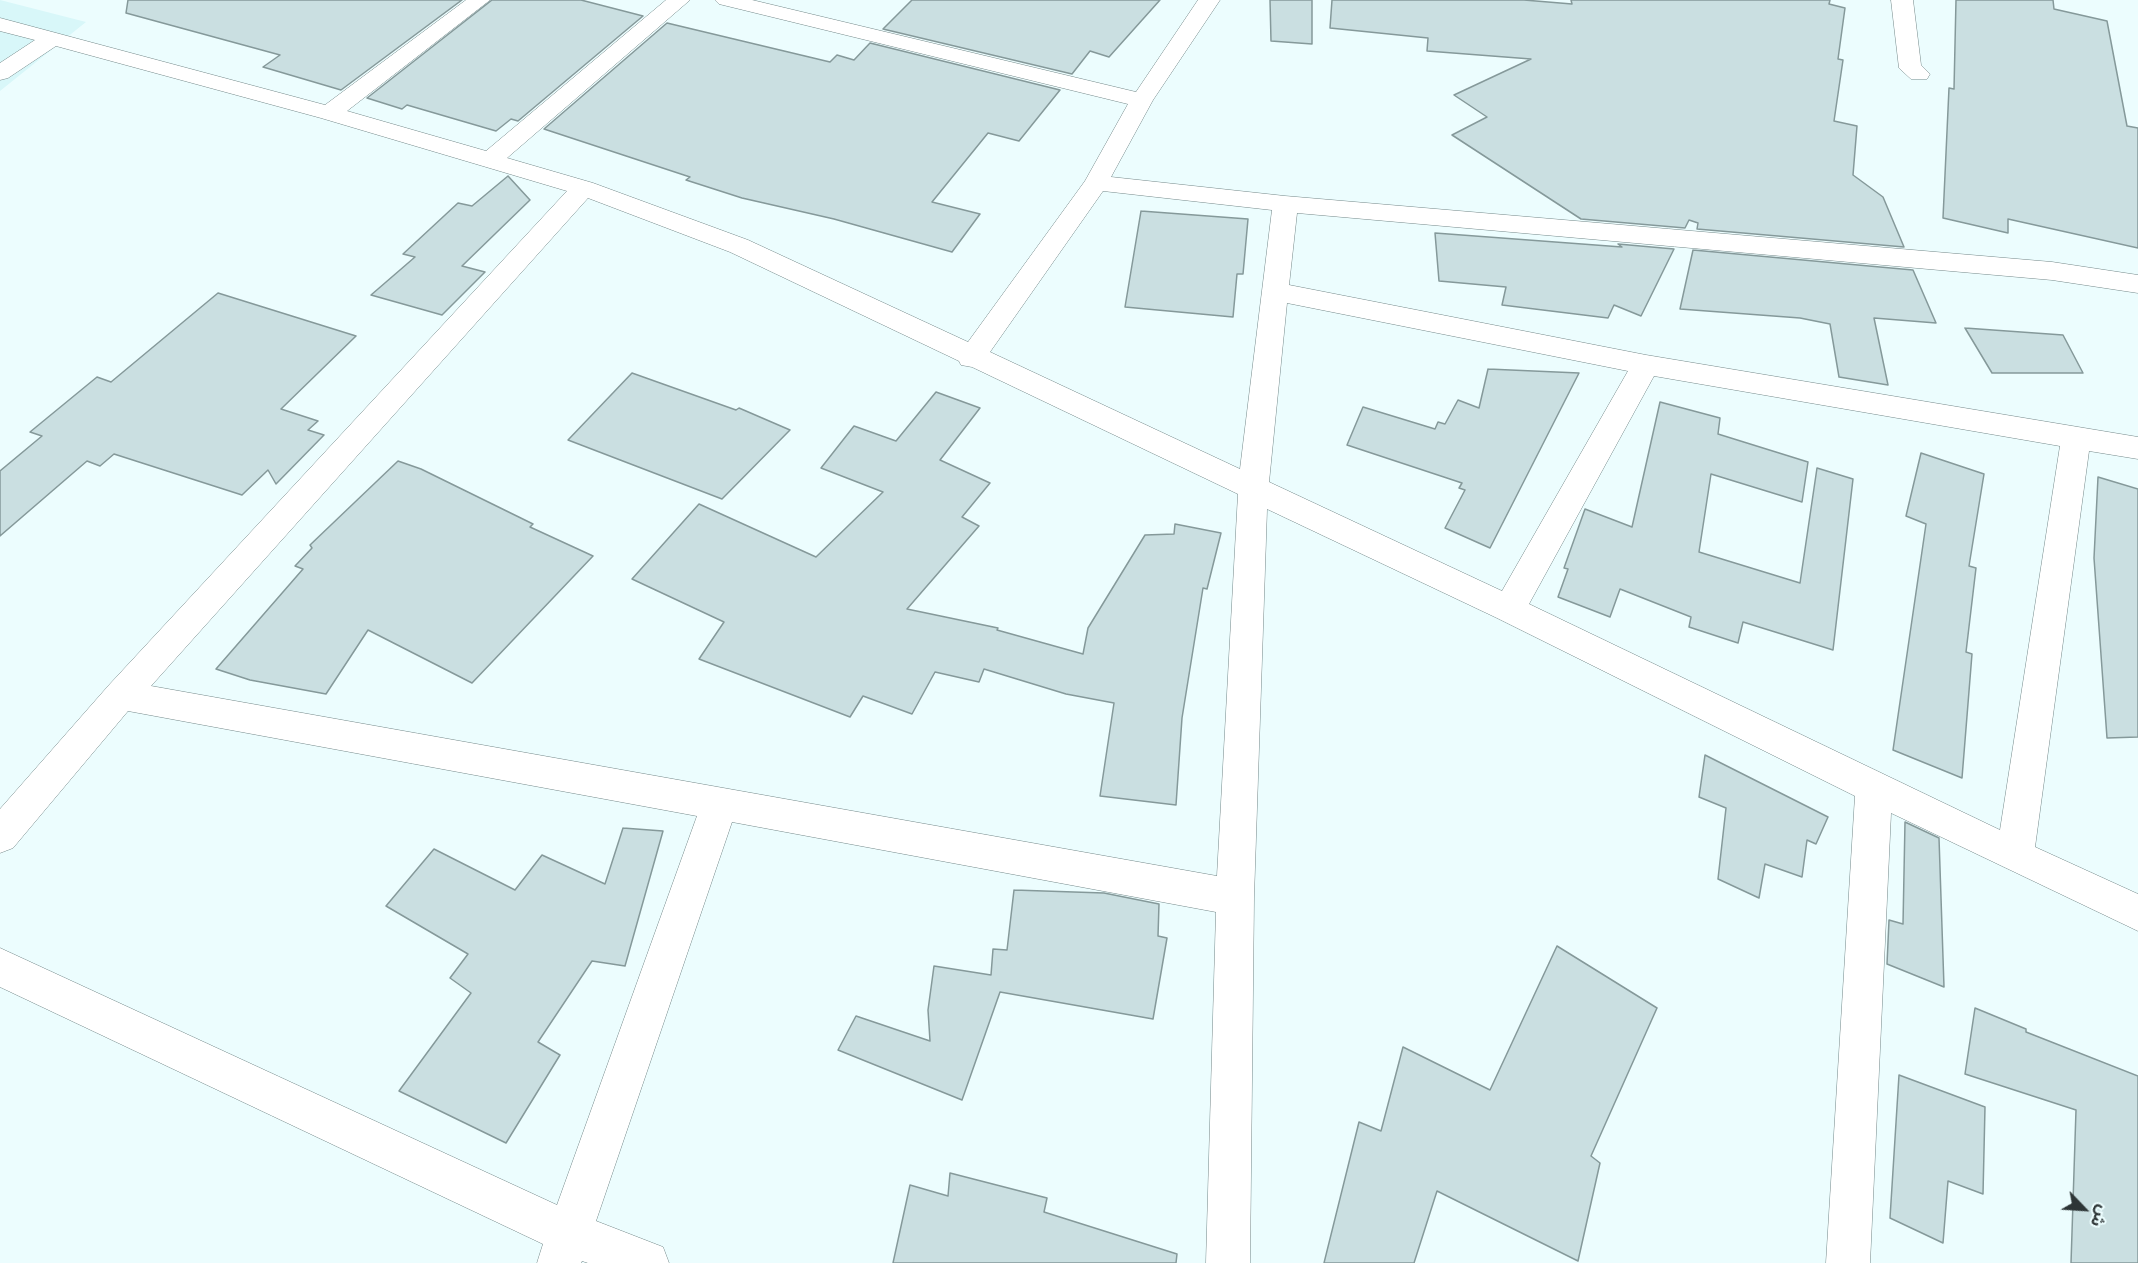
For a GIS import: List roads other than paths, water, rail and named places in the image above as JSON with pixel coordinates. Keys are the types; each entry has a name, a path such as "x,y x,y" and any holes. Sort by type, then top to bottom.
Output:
{"street":[{"path":"329,113 479,0"},
{"path":"490,159 679,0"},
{"path":"726,0 1142,100"},
{"path":"971,358 1096,183 1142,100 1209,0"},
{"path":"1902,0 1910,68 1918,74"},
{"path":"0,24 490,159 584,188 739,246 971,358 1509,609 2015,856 2138,913"},
{"path":"0,73 53,38"},
{"path":"1096,183 1285,204 2052,271 2138,284"},
{"path":"0,836 121,695 584,188"},
{"path":"1228,1263 1235,897 1253,489 1277,292 1285,204"},
{"path":"1277,292 1646,365 2138,448"},
{"path":"1509,609 1646,365"},
{"path":"2015,856 2076,437"},
{"path":"121,695 1235,897"},
{"path":"1848,1263 1874,787"},
{"path":"564,1248 720,803"},
{"path":"0,967 564,1248 648,1263"}]}
